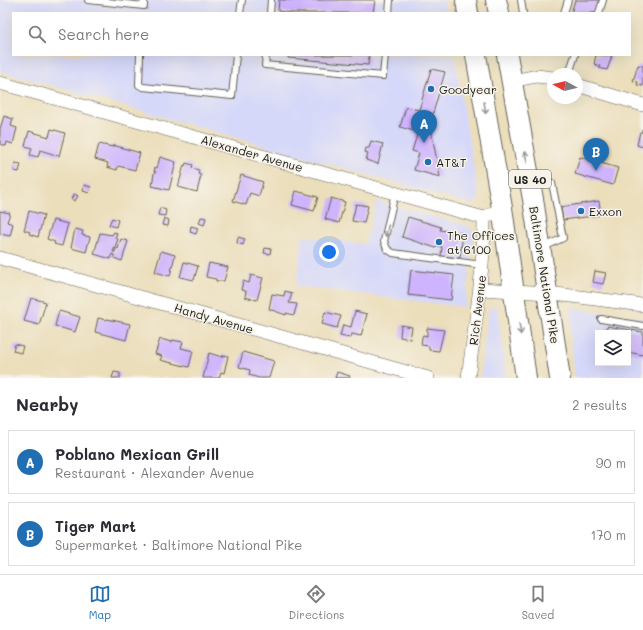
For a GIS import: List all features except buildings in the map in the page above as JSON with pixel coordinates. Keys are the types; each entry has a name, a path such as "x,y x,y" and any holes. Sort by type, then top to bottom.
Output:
{"main road":[{"path":"466,0 468,12"},
{"path":"496,0 499,12"},
{"name":"US 40","path":"476,56 502,208 526,378"},
{"name":"Baltimore National Pike","path":"507,56 541,248 560,378"}],"street":[{"path":"512,81 538,76 547,77"},
{"name":"Alexander Avenue","path":"0,83 484,218"},
{"path":"583,87 643,105"},
{"path":"484,218 502,208"},
{"name":"Rich Avenue","path":"468,378 480,289 484,218"},
{"name":"Handy Avenue","path":"0,258 428,378"},
{"path":"480,289 548,293 643,305"}],"lane":[{"path":"88,0 144,6"},
{"path":"240,12 242,0"},
{"path":"270,12 271,0"},
{"path":"389,12 390,0"},
{"path":"521,0 523,12"},
{"path":"564,12 568,0"},
{"path":"598,12 603,0"},
{"path":"140,56 138,81 139,85 142,87 232,96 236,56"},
{"path":"266,56 265,65 383,76 385,56"},
{"path":"571,68 575,56"},
{"path":"395,193 384,241 387,249 393,253 482,265"},
{"path":"601,319 643,326"}],"shaded area":[{"path":"0,0 444,0 446,12 12,12 12,56 454,56 479,198 472,204 0,71"},
{"path":"377,201 468,226 474,233 465,307 296,286 303,236 365,244"},
{"path":"497,306 506,378 480,378 489,308"},
{"path":"572,308 643,318 643,378 575,378 570,331"}],"place":[{"name":"Goodyear","path":"431,89"},
{"name":"Poblano Mexican Grill","path":"424,143"},
{"name":"AT&T","path":"428,162"},
{"name":"Tiger Mart","path":"596,171"},
{"name":"Exxon","path":"581,211"},
{"name":"The Offices at 6100","path":"439,242"}]}
